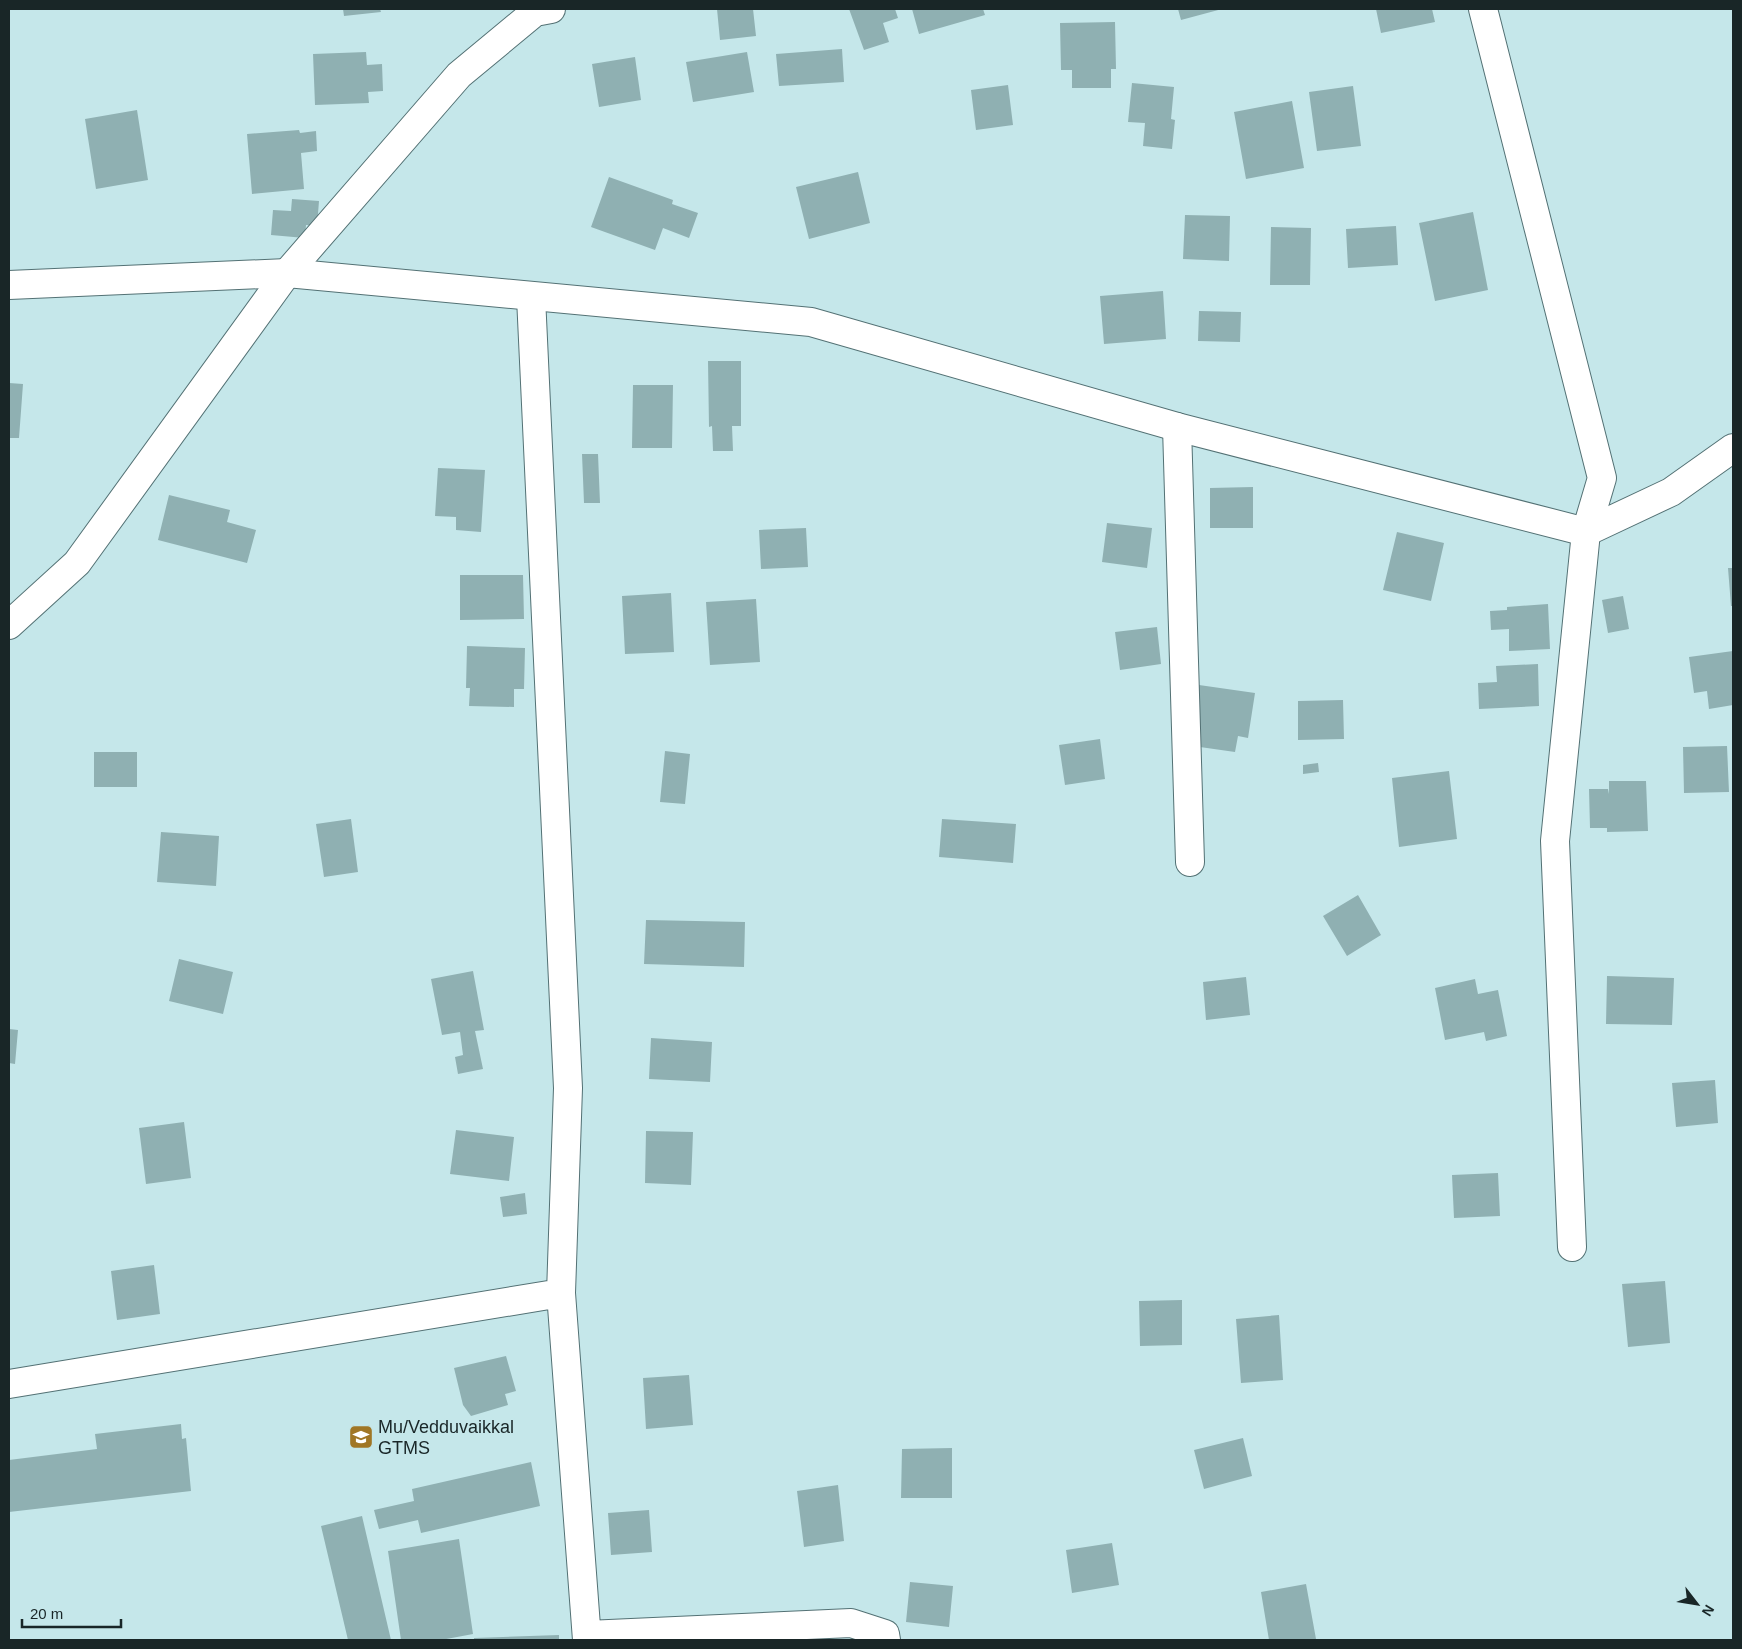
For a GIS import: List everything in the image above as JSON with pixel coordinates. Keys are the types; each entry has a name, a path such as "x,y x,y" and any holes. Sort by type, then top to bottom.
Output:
{"street":[{"path":"9,625 77,563 287,273 459,75 535,12 550,9"},
{"path":"1483,9 1602,478 1586,532 1555,841 1572,1247"},
{"path":"9,286 287,273 811,322 1176,428 1586,532 1671,492 1733,448"},
{"path":"530,297 568,1088 561,1293 587,1638 851,1624 885,1634 886,1640"},
{"path":"1176,428 1190,862"},
{"path":"9,1384 561,1293"}],"building":[{"path":"343,9 380,9 381,12 344,16"},
{"path":"717,9 753,9 756,36 720,40"},
{"path":"849,9 895,9 898,18 883,23 889,42 864,50"},
{"path":"912,9 983,9 985,15 919,34"},
{"path":"1178,9 1222,9 1181,20"},
{"path":"1376,9 1432,9 1435,22 1381,33"},
{"path":"1115,22 1116,69 1111,69 1111,88 1072,88 1072,70 1061,70 1060,23"},
{"path":"842,49 844,82 779,86 776,54"},
{"path":"366,52 367,65 382,64 383,91 368,92 369,103 315,105 313,54"},
{"path":"747,52 754,92 693,102 686,62"},
{"path":"635,57 641,100 599,107 592,64"},
{"path":"1132,83 1174,87 1171,119 1175,120 1172,149 1143,146 1145,123 1128,122"},
{"path":"1008,85 1013,125 976,130 971,90"},
{"path":"1353,86 1361,146 1317,151 1309,92"},
{"path":"1292,101 1304,168 1246,179 1234,112"},
{"path":"137,110 148,180 96,189 85,119"},
{"path":"299,130 300,133 316,131 317,151 301,153 304,189 252,194 247,134"},
{"path":"858,172 870,223 809,239 796,187"},
{"path":"609,177 673,200 672,204 698,213 689,238 663,228 655,250 591,227"},
{"path":"292,199 319,201 317,226 306,225 305,238 271,235 273,210 291,211"},
{"path":"1473,212 1488,290 1435,301 1419,223"},
{"path":"1185,215 1230,216 1229,261 1183,259"},
{"path":"1396,226 1398,265 1348,268 1346,229"},
{"path":"1271,227 1311,228 1310,285 1270,285"},
{"path":"1163,291 1166,339 1104,344 1100,296"},
{"path":"1199,311 1241,312 1240,342 1198,341"},
{"path":"708,361 741,361 741,426 732,426 733,451 713,451 712,426 709,427"},
{"path":"9,383 23,384 19,438 9,438"},
{"path":"633,385 673,385 672,448 632,448"},
{"path":"582,454 598,454 600,503 584,503"},
{"path":"438,468 485,470 481,532 456,530 456,517 435,516"},
{"path":"1253,487 1253,528 1210,528 1210,488"},
{"path":"169,495 230,510 227,522 256,530 247,563 158,540"},
{"path":"1107,523 1152,528 1147,568 1102,562"},
{"path":"806,528 808,567 761,569 759,530"},
{"path":"1397,532 1444,543 1431,601 1383,590"},
{"path":"1728,568 1733,568 1733,606 1731,606"},
{"path":"460,575 523,575 524,619 460,620"},
{"path":"671,593 674,652 625,654 622,596"},
{"path":"1623,596 1629,629 1608,633 1602,600"},
{"path":"756,599 760,662 710,665 706,602"},
{"path":"1548,604 1550,649 1509,651 1509,629 1491,630 1490,611 1507,610 1507,607"},
{"path":"1157,627 1161,664 1120,670 1115,632"},
{"path":"467,646 525,648 524,689 514,689 514,707 469,706 470,688 466,688"},
{"path":"1733,651 1733,705 1709,709 1707,691 1694,693 1689,657"},
{"path":"1538,664 1539,706 1479,709 1478,683 1497,682 1496,666"},
{"path":"1199,685 1255,693 1248,738 1238,736 1235,752 1193,746 1193,729"},
{"path":"1343,700 1344,739 1298,740 1298,701"},
{"path":"1100,739 1105,779 1065,785 1059,745"},
{"path":"1727,746 1729,792 1684,793 1683,747"},
{"path":"665,751 690,754 685,804 660,802"},
{"path":"94,752 137,752 137,787 94,787"},
{"path":"1318,763 1319,772 1303,774 1303,765"},
{"path":"1449,771 1457,839 1399,847 1392,778"},
{"path":"1609,781 1646,781 1648,831 1607,832 1607,828 1590,828 1589,789 1608,789 1609,794"},
{"path":"351,819 358,872 324,877 316,824"},
{"path":"942,819 1016,824 1013,863 939,857"},
{"path":"161,832 219,836 216,886 157,882"},
{"path":"1358,895 1381,935 1347,956 1323,916"},
{"path":"646,920 745,922 744,967 644,964"},
{"path":"179,959 233,972 223,1014 169,1001"},
{"path":"473,971 484,1030 475,1031 483,1069 458,1074 455,1057 463,1055 460,1032 442,1035 431,979"},
{"path":"1607,976 1674,978 1672,1025 1606,1024"},
{"path":"1246,977 1250,1015 1206,1020 1203,982"},
{"path":"1475,979 1478,994 1498,990 1507,1036 1486,1041 1484,1032 1445,1040 1435,988"},
{"path":"9,1029 18,1030 15,1064 9,1063"},
{"path":"651,1038 712,1042 710,1082 649,1079"},
{"path":"1715,1080 1718,1123 1676,1127 1672,1083"},
{"path":"184,1122 191,1178 146,1184 139,1128"},
{"path":"456,1130 514,1137 509,1181 450,1174"},
{"path":"646,1131 693,1132 691,1185 645,1183"},
{"path":"1498,1173 1500,1216 1454,1218 1452,1175"},
{"path":"525,1193 527,1214 503,1217 500,1197"},
{"path":"154,1265 160,1314 117,1320 111,1271"},
{"path":"1665,1281 1670,1343 1628,1347 1622,1284"},
{"path":"1182,1300 1182,1345 1140,1346 1139,1301"},
{"path":"1279,1315 1283,1380 1241,1383 1236,1319"},
{"path":"506,1356 516,1391 505,1394 508,1405 471,1416 463,1405 454,1368"},
{"path":"689,1375 693,1425 646,1429 643,1378"},
{"path":"181,1424 182,1439 186,1438 191,1491 9,1512 9,1460 97,1449 95,1434"},
{"path":"1243,1438 1252,1476 1204,1489 1194,1450"},
{"path":"952,1448 952,1498 901,1498 902,1449"},
{"path":"531,1462 540,1506 421,1533 418,1520 379,1529 374,1510 414,1501 412,1489"},
{"path":"838,1485 844,1541 804,1547 797,1491"},
{"path":"649,1510 652,1552 611,1555 608,1513"},
{"path":"362,1516 391,1640 348,1640 321,1526"},
{"path":"459,1539 473,1634 441,1640 401,1640 388,1551"},
{"path":"1112,1543 1119,1585 1072,1593 1066,1550"},
{"path":"910,1582 953,1586 949,1627 906,1622"},
{"path":"1306,1584 1316,1639 1269,1640 1261,1592"},
{"path":"559,1635 559,1640 474,1640 474,1638"}],"place":[{"name":"Mu/Vedduvaikkal GTMS","path":"361,1437"}]}
